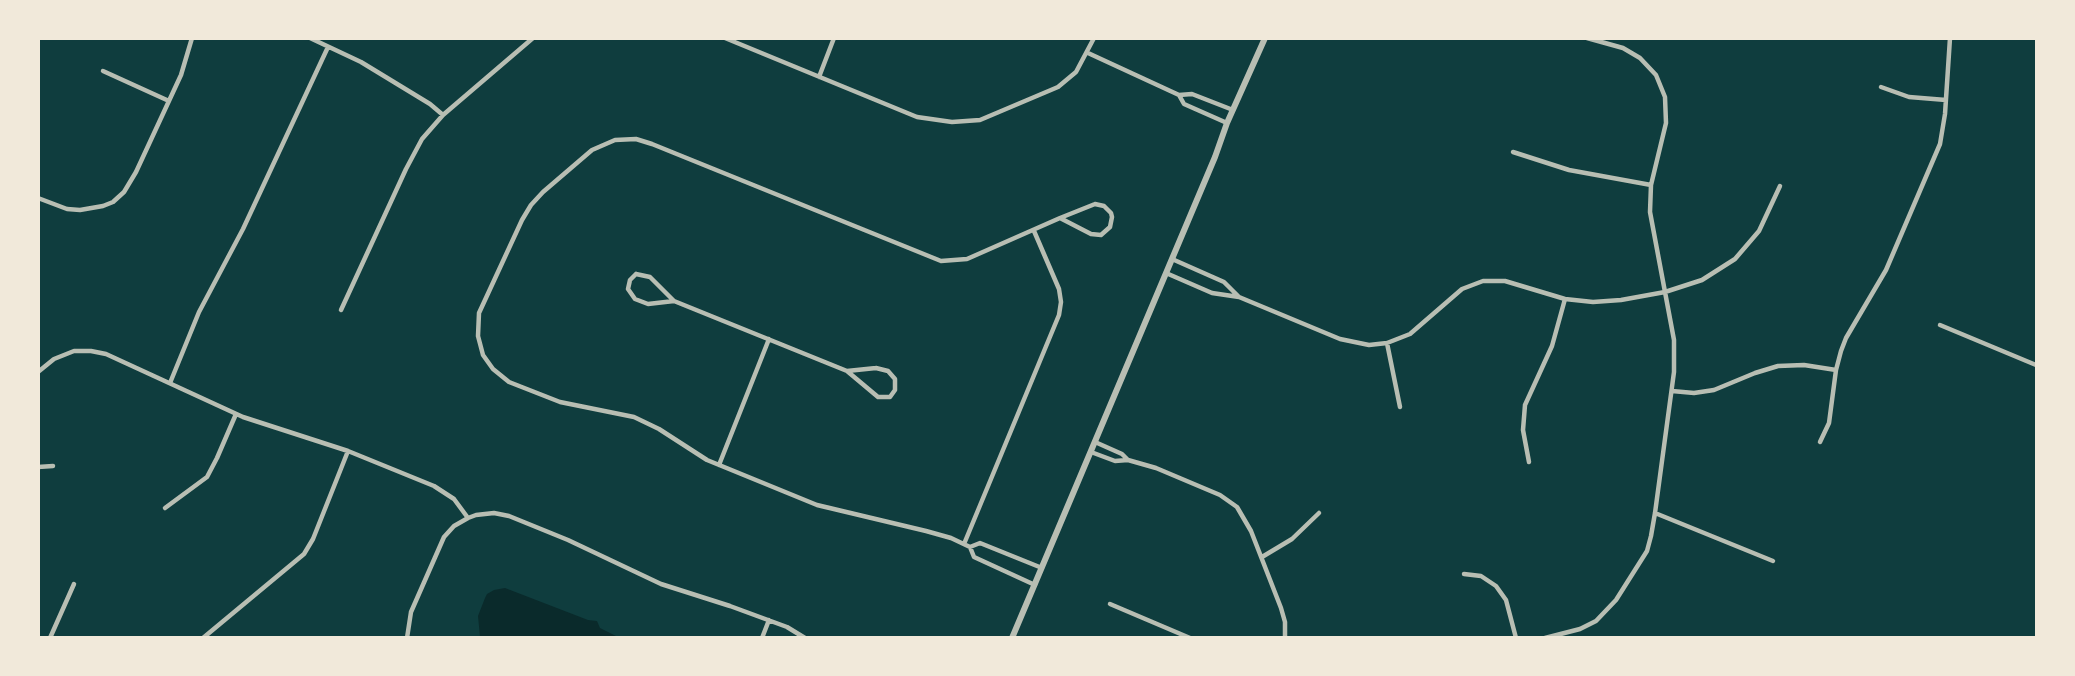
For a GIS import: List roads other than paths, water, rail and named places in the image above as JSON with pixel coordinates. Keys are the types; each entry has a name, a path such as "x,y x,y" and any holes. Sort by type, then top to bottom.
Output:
{"street":[{"path":"38,198 74,210 91,209 113,202 124,192 132,181 169,102 184,67 192,38"},
{"path":"310,38 377,71 443,115"},
{"path":"341,310 415,150 428,131 533,38"},
{"path":"725,38 917,117 940,121 980,120 1058,87 1076,72 1094,38"},
{"path":"819,77 834,38"},
{"path":"1012,638 1215,157 1227,122 1265,38"},
{"path":"1545,638 1589,625 1611,607 1647,551 1655,513 1675,357 1650,219 1651,185 1666,122 1667,104 1662,88 1649,67 1632,53 1587,38"},
{"path":"1820,442 1833,408 1836,370 1846,338 1886,270 1940,144 1944,127 1950,38"},
{"path":"170,383 199,312 243,229 328,47"},
{"path":"1087,54 1179,95 1192,94 1233,110"},
{"path":"103,71 169,102"},
{"path":"1881,87 1909,97 1946,100"},
{"path":"1179,95 1184,104 1227,122"},
{"path":"1042,568 980,544 967,546 926,531 826,508 698,455 640,419 561,402 509,382 488,363 479,345 477,328 479,313 522,220 536,198 592,150 615,140 642,140 942,261 967,259 1060,218 1095,204 1108,209 1112,222 1105,233 1097,235 1060,218"},
{"path":"1513,152 1569,170 1651,185"},
{"path":"1166,273 1212,293 1239,297 1340,339 1361,344 1387,343 1417,329 1455,295 1475,282 1505,281 1565,299 1609,302 1665,292 1702,280 1735,259 1759,232 1780,186"},
{"path":"967,546 1059,315 1059,289 1034,231"},
{"path":"1172,258 1224,282 1239,297"},
{"path":"674,301 656,304 640,302 630,295 630,280 636,274 650,277 674,301 847,371 878,397 887,398 894,393 897,384 888,371 876,368 847,371"},
{"path":"1528,462 1523,430 1525,405 1552,346 1565,299"},
{"path":"1940,325 2036,365"},
{"path":"719,465 769,339"},
{"path":"1387,343 1400,407"},
{"path":"38,372 59,356 74,351 91,351 106,355 236,414 348,452 443,490 457,502 468,518"},
{"path":"1672,391 1694,393 1714,390 1778,366 1804,365 1836,370"},
{"path":"165,508 207,477 236,414"},
{"path":"1095,442 1122,454 1128,460"},
{"path":"203,638 304,554 348,452"},
{"path":"1091,452 1115,461 1128,460 1156,468 1232,502 1245,520 1262,557 1284,617 1285,638"},
{"path":"38,467 53,466"},
{"path":"407,638 411,612 446,533 468,518 484,513 509,516 568,540 661,584 769,620 805,638"},
{"path":"1262,557 1292,539 1320,513"},
{"path":"1655,513 1773,561"},
{"path":"967,546 974,557 1035,585"},
{"path":"1465,574 1481,576 1496,586 1506,600 1516,638"},
{"path":"50,638 74,584"},
{"path":"1110,604 1190,638"},
{"path":"762,638 769,620"}],"water":[{"path":"505,588 597,621 600,628 618,637 480,637 478,616 487,594"}]}
